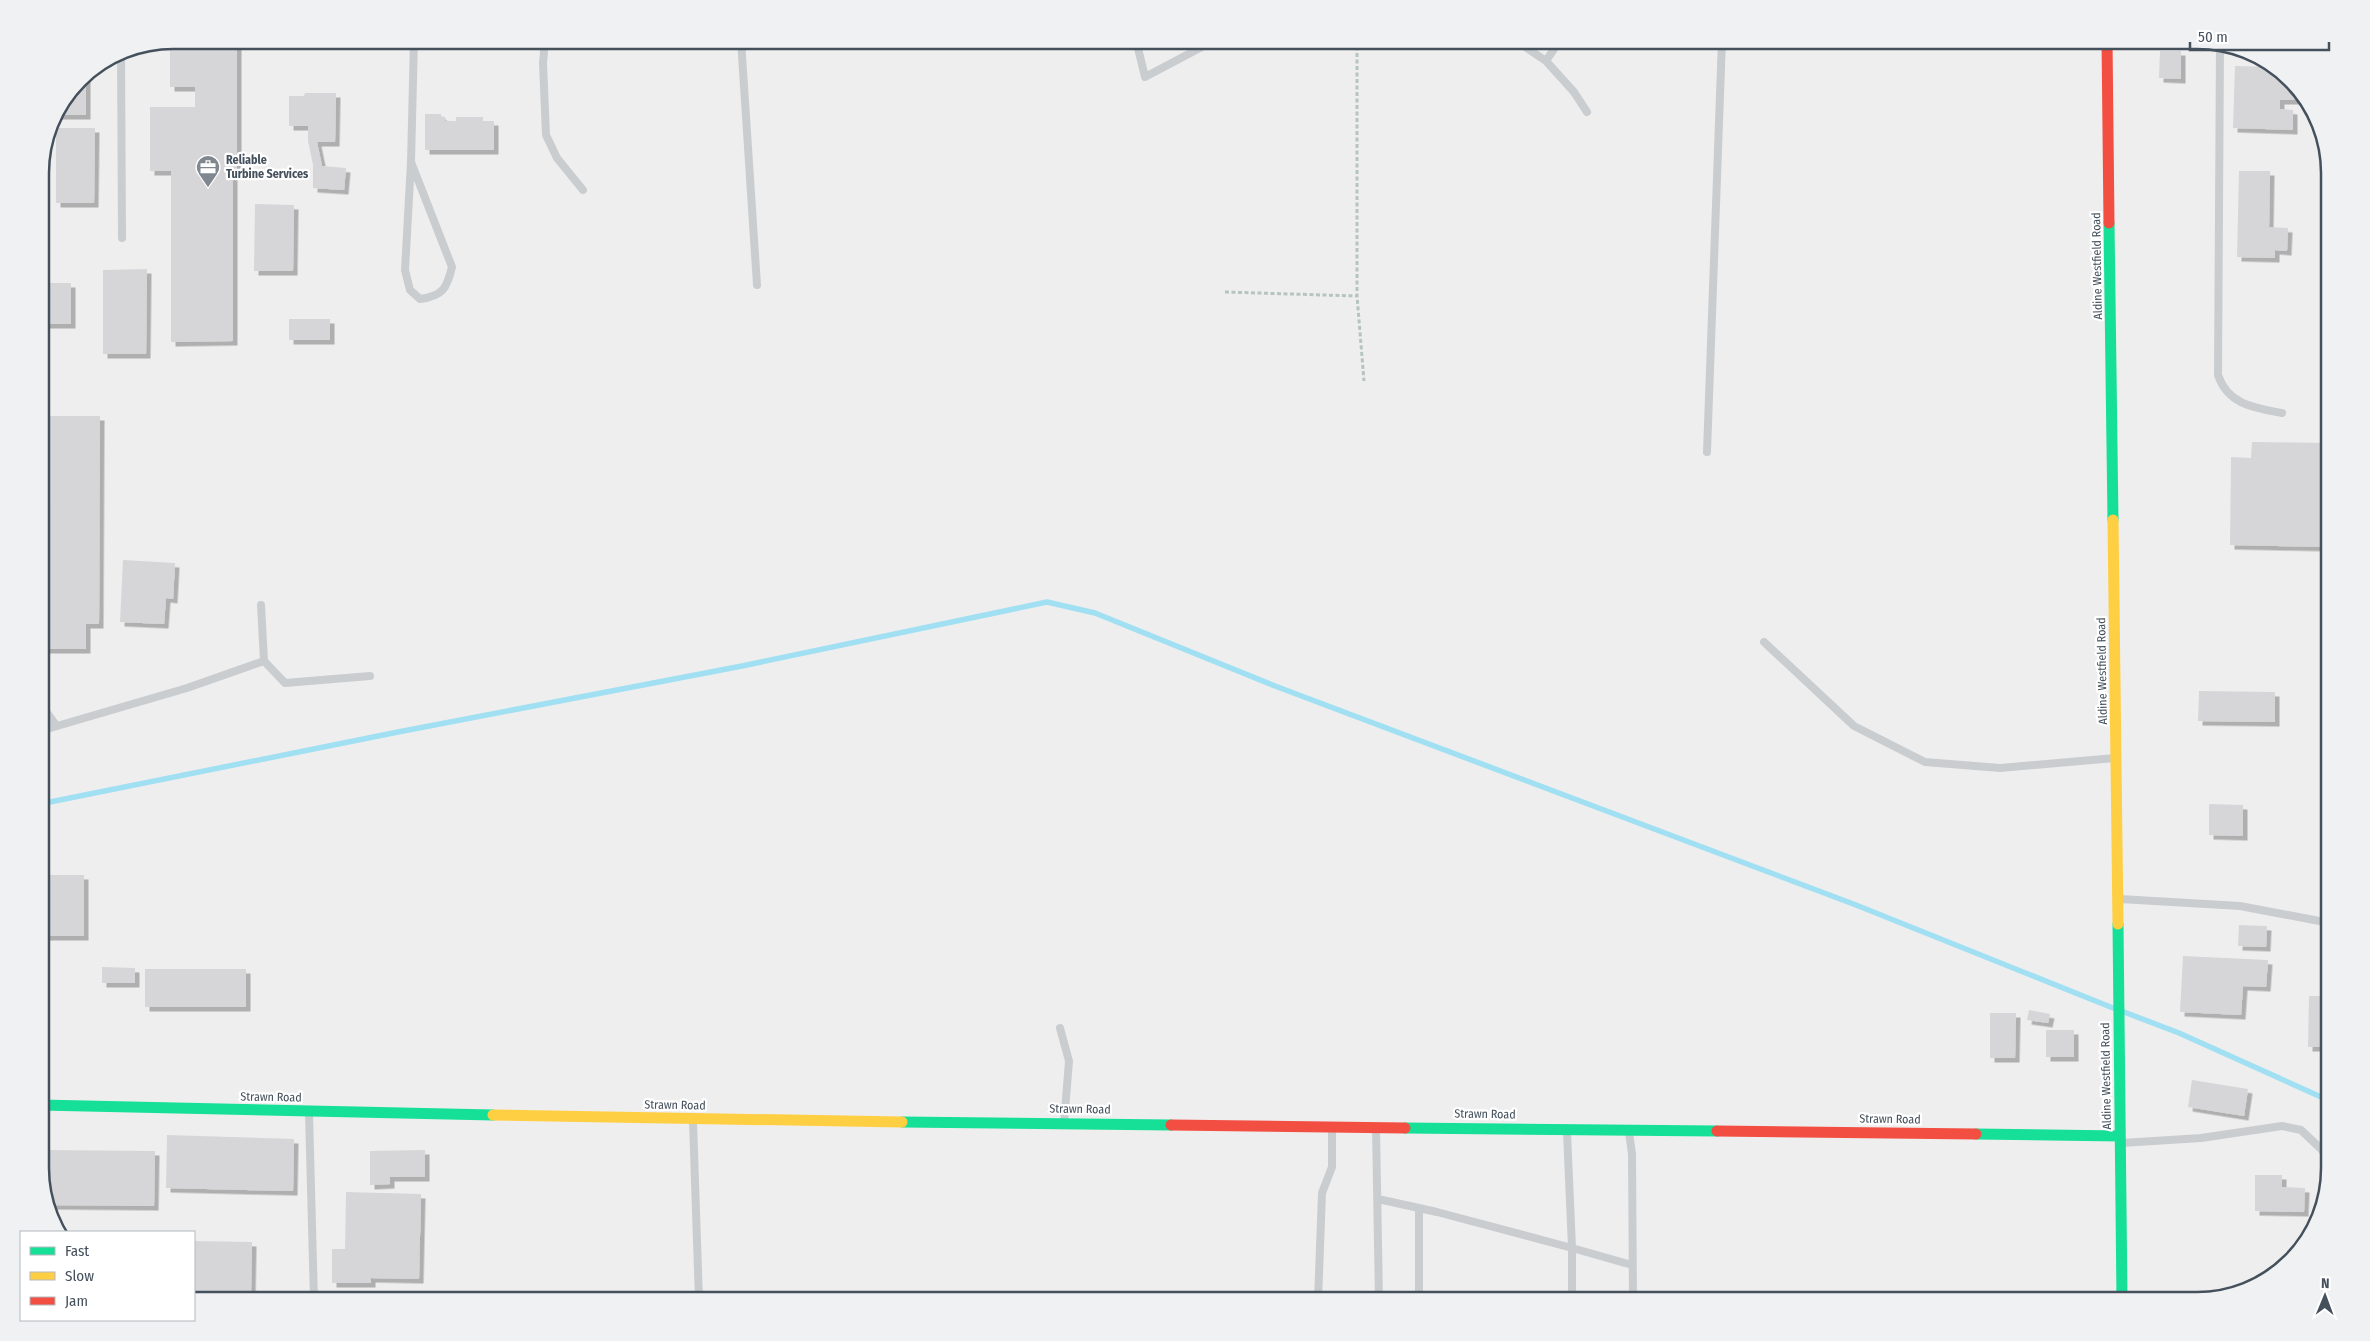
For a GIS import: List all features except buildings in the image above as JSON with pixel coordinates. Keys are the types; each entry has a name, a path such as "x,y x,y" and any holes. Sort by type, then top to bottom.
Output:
{"street":[{"name":"Aldine Westfield Road","path":"2107,49 2122,1292"},
{"name":"Strawn Road","path":"49,1106 693,1120 1376,1126 2120,1140"}],"lane":[{"path":"411,162 452,267 448,283 436,297 420,299 410,290 405,270 411,162 414,49"},
{"path":"544,49 543,63 546,135 557,158 583,190"},
{"path":"741,49 757,285"},
{"path":"1138,49 1145,77 1198,49"},
{"path":"1528,49 1546,61 1574,92 1587,112"},
{"path":"1546,61 1554,49"},
{"path":"1707,452 1722,49"},
{"path":"2220,51 2218,375 2222,385 2234,399 2244,406 2282,413"},
{"path":"121,60 122,238"},
{"path":"261,605 264,661 285,683 370,676"},
{"path":"1764,642 1854,726 1925,762 2000,768 2117,758"},
{"path":"49,728 186,688 264,661"},
{"path":"49,715 56,725"},
{"path":"2118,899 2240,906 2321,921"},
{"path":"1060,1028 1069,1061 1064,1123"},
{"path":"309,1112 314,1292"},
{"path":"693,1120 699,1292"},
{"path":"1318,1292 1322,1193 1332,1167 1332,1126"},
{"path":"1376,1126 1379,1292"},
{"path":"2120,1140 2201,1138 2282,1126 2301,1130 2321,1149"},
{"path":"1567,1129 1572,1292"},
{"path":"1629,1130 1632,1154 1632,1292"},
{"path":"1378,1199 1419,1208 1632,1265"},
{"path":"1419,1208 1419,1292"}],"path":[{"path":"1357,49 1357,296 1364,381"},
{"path":"1225,292 1357,296"}],"waterway":[{"path":"49,802 398,732 742,666 1047,602 1095,613 1275,686 1856,905 2113,1008"},
{"path":"2124,1012 2179,1033 2321,1097"}],"traffic: fast":[{"path":"2109,223 2113,520"},
{"path":"2118,924 2122,1292"},
{"path":"49,1105 493,1115"},
{"path":"902,1122 1171,1125"},
{"path":"1405,1128 1717,1131"},
{"path":"1976,1134 2120,1136"}],"traffic: slow":[{"path":"2113,520 2118,924"},
{"path":"493,1115 902,1122"}],"traffic: jam":[{"path":"2107,49 2109,223"},
{"path":"1171,1125 1405,1128"},
{"path":"1717,1131 1976,1134"}],"place":[{"name":"Reliable Turbine Services","path":"208,188"}]}
